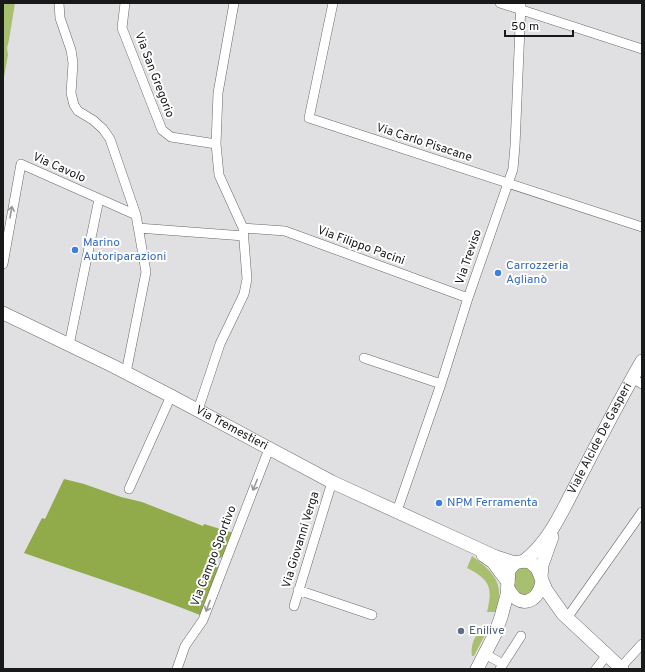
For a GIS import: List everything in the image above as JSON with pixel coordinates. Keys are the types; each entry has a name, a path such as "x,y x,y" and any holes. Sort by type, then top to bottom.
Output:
{"main road":[{"name":"Via Tremestieri","path":"3,313 171,396 332,482 461,541"},
{"name":"Viale Alcide De Gasperi","path":"559,517 637,381 642,361"},
{"path":"477,669 502,618 510,570 540,547 559,517"},
{"path":"495,634 511,612 537,596 540,590 544,560 559,517"},
{"path":"461,541 496,557 534,564 550,597 565,616 621,668"},
{"path":"461,541 493,562 515,598 548,605 565,616"}],"street":[{"path":"60,3 60,18 71,50 73,63 71,93 74,105 78,111 103,129 110,139 136,215 146,272 126,373"},
{"name":"Via San Gregorio","path":"125,3 122,28 162,130 171,137 216,144"},
{"path":"198,410 220,344 244,294 247,278 244,232 219,175 216,144 218,93 234,3"},
{"name":"Via Carlo Pisacane","path":"333,3 309,118 642,227"},
{"path":"500,3 520,6 642,49"},
{"name":"Via Treviso","path":"397,511 513,169 516,146 520,6"},
{"name":"Via Cavolo","path":"3,264 21,164 136,215"},
{"path":"69,345 99,199"},
{"name":"Via Filippo Pacini","path":"138,228 244,232 285,231 468,298"},
{"path":"364,358 441,384"},
{"path":"129,489 171,396"},
{"name":"Via Campo Sportivo","path":"177,669 185,646 202,620 269,449"},
{"name":"Via Giovanni Verga","path":"294,606 332,482"},
{"path":"565,616 642,512"},
{"path":"298,590 372,615"},
{"path":"485,654 502,667 521,636"},
{"path":"621,668 642,644"},
{"path":"596,669 607,655"}],"green space":[{"path":"3,3 15,3 7,48 8,55 3,83"},
{"path":"64,479 142,502 203,526 204,524 233,533 225,556 217,559 216,563 220,568 200,615 24,553 42,518 45,519"},
{"path":"472,556 487,568 496,580 499,593 497,612 487,612 490,596 488,585 481,576 467,568"},
{"path":"526,567 533,573 535,577 535,584 532,591 522,595 514,586 515,574 518,568"},
{"path":"486,629 487,631 474,656 472,656 473,643 476,636"}],"place":[{"name":"Marino Autoriparazioni","path":"75,250"},
{"name":"Carrozzeria Aglianò","path":"498,273"},
{"name":"NPM Ferramenta","path":"439,503"},
{"name":"Enilive","path":"461,631"}]}
